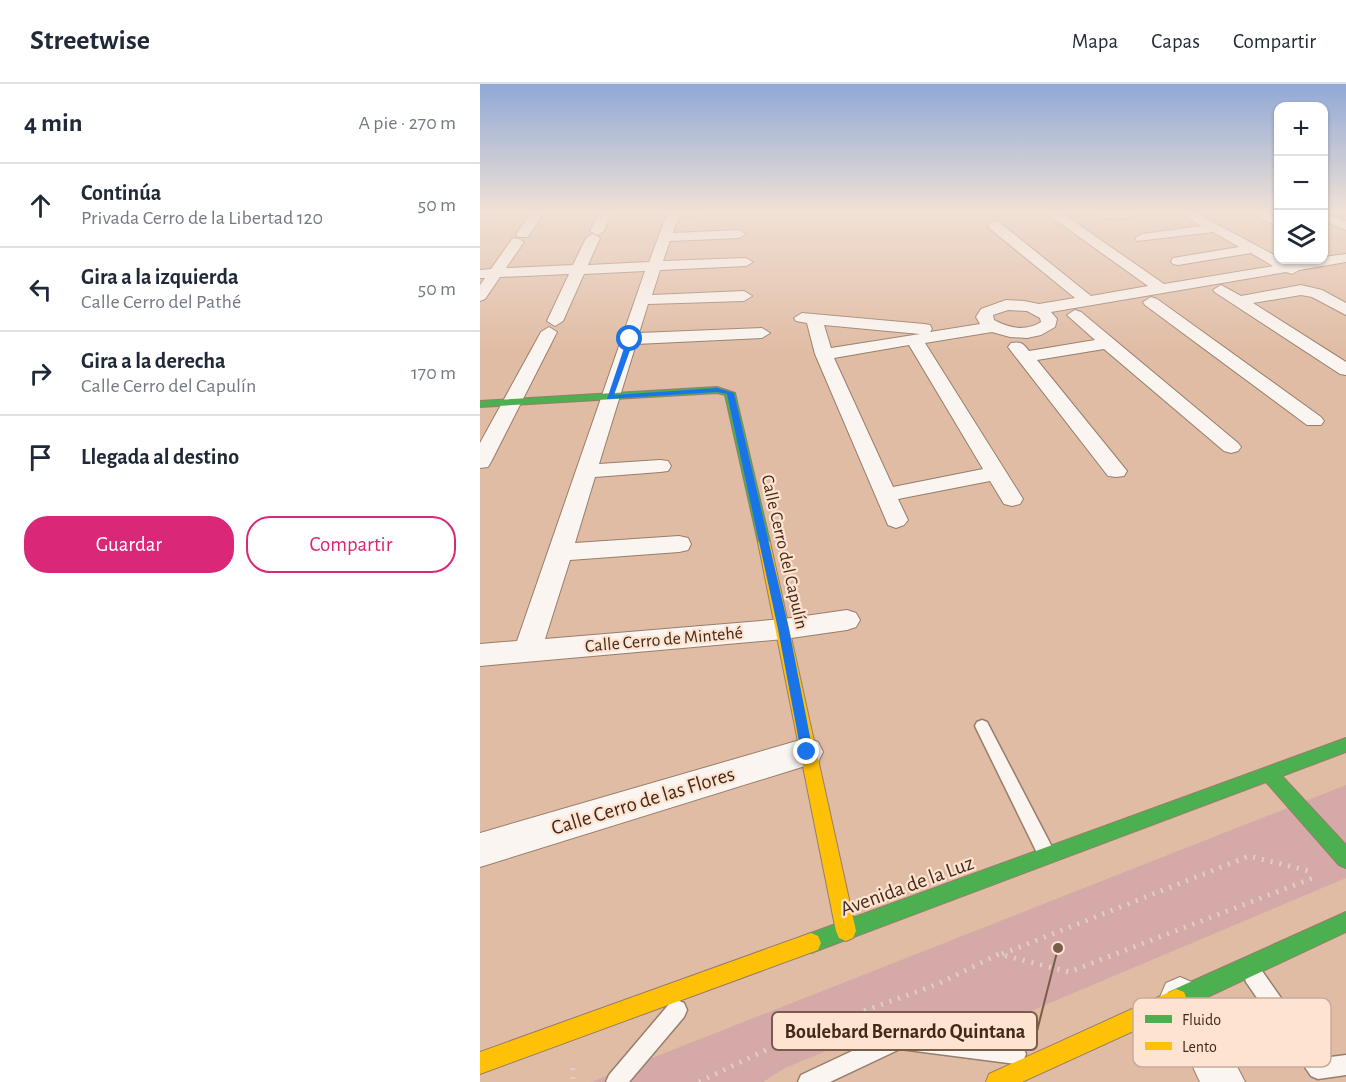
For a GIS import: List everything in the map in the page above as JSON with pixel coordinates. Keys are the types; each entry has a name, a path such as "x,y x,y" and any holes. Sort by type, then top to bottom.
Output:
{"street":[{"path":"480,296 487,274 502,258"},
{"path":"480,462 552,326 584,258"},
{"path":"527,652 657,258"},
{"path":"1035,258 1088,300"},
{"path":"1109,258 1314,421"},
{"path":"1178,261 1198,258"},
{"path":"1268,258 1293,271"},
{"path":"1044,314 1088,300 1221,290 1344,258"},
{"path":"487,274 746,262"},
{"path":"992,327 984,317 995,307 1017,304 1044,314 1075,315 1157,296 1293,271 1346,268"},
{"path":"1221,290 1346,370"},
{"path":"1240,302 1302,290 1317,293 1346,310"},
{"path":"642,300 744,296"},
{"path":"824,354 992,327 1006,332 1032,332 1049,324 1044,314"},
{"path":"1075,315 1232,447"},
{"path":"896,520 808,319 960,333"},
{"path":"630,339 762,333"},
{"path":"915,341 1012,499"},
{"path":"1108,343 1022,352 1116,471"},
{"name":"Calle Cerro del Capulín","path":"610,398 717,390 730,393 784,629 807,752 846,931"},
{"path":"480,404 610,398"},
{"path":"586,471 660,466"},
{"path":"886,495 996,473"},
{"path":"560,552 679,544"},
{"name":"Calle Cerro de Mintehé","path":"480,655 784,629 847,620"},
{"name":"Avenida de la Luz","path":"480,1063 1048,857 1346,745"},
{"name":"Calle Cerro de las Flores","path":"480,850 807,752"},
{"path":"1268,773 1346,859"},
{"path":"1180,997 1346,922"},
{"path":"997,1082 1133,1019"},
{"path":"1215,1067 1223,1082"}],"lane":[{"path":"982,726 1048,857"},
{"path":"1248,967 1269,998"},
{"path":"616,1082 699,983"},
{"path":"808,1082 899,1039 1049,1058"},
{"path":"1317,1067 1318,1069 1346,1065"}],"path":[{"path":"699,1082 795,1036 938,984 996,956 1007,952 1018,947 1073,926 1249,856 1322,874 1069,972 1009,957 999,954 996,956"}],"shaded area":[{"path":"1346,785 1346,878 1019,1016 865,1035 785,1068 763,1082 591,1082"}],"traffic: fast":[{"path":"480,404 717,390 730,393 764,542"},
{"path":"811,943 1346,745"},
{"path":"1268,773 1346,859"},
{"path":"1180,998 1346,922"}],"traffic: slow":[{"path":"764,542 846,931"},
{"path":"480,1063 811,943"},
{"path":"997,1082 1133,1020"}],"place":[{"name":"Boulebard Bernardo Quintana","path":"1058,948"}],"route":[{"path":"630,339 610,398 717,390 730,393 784,629 807,752"}]}
